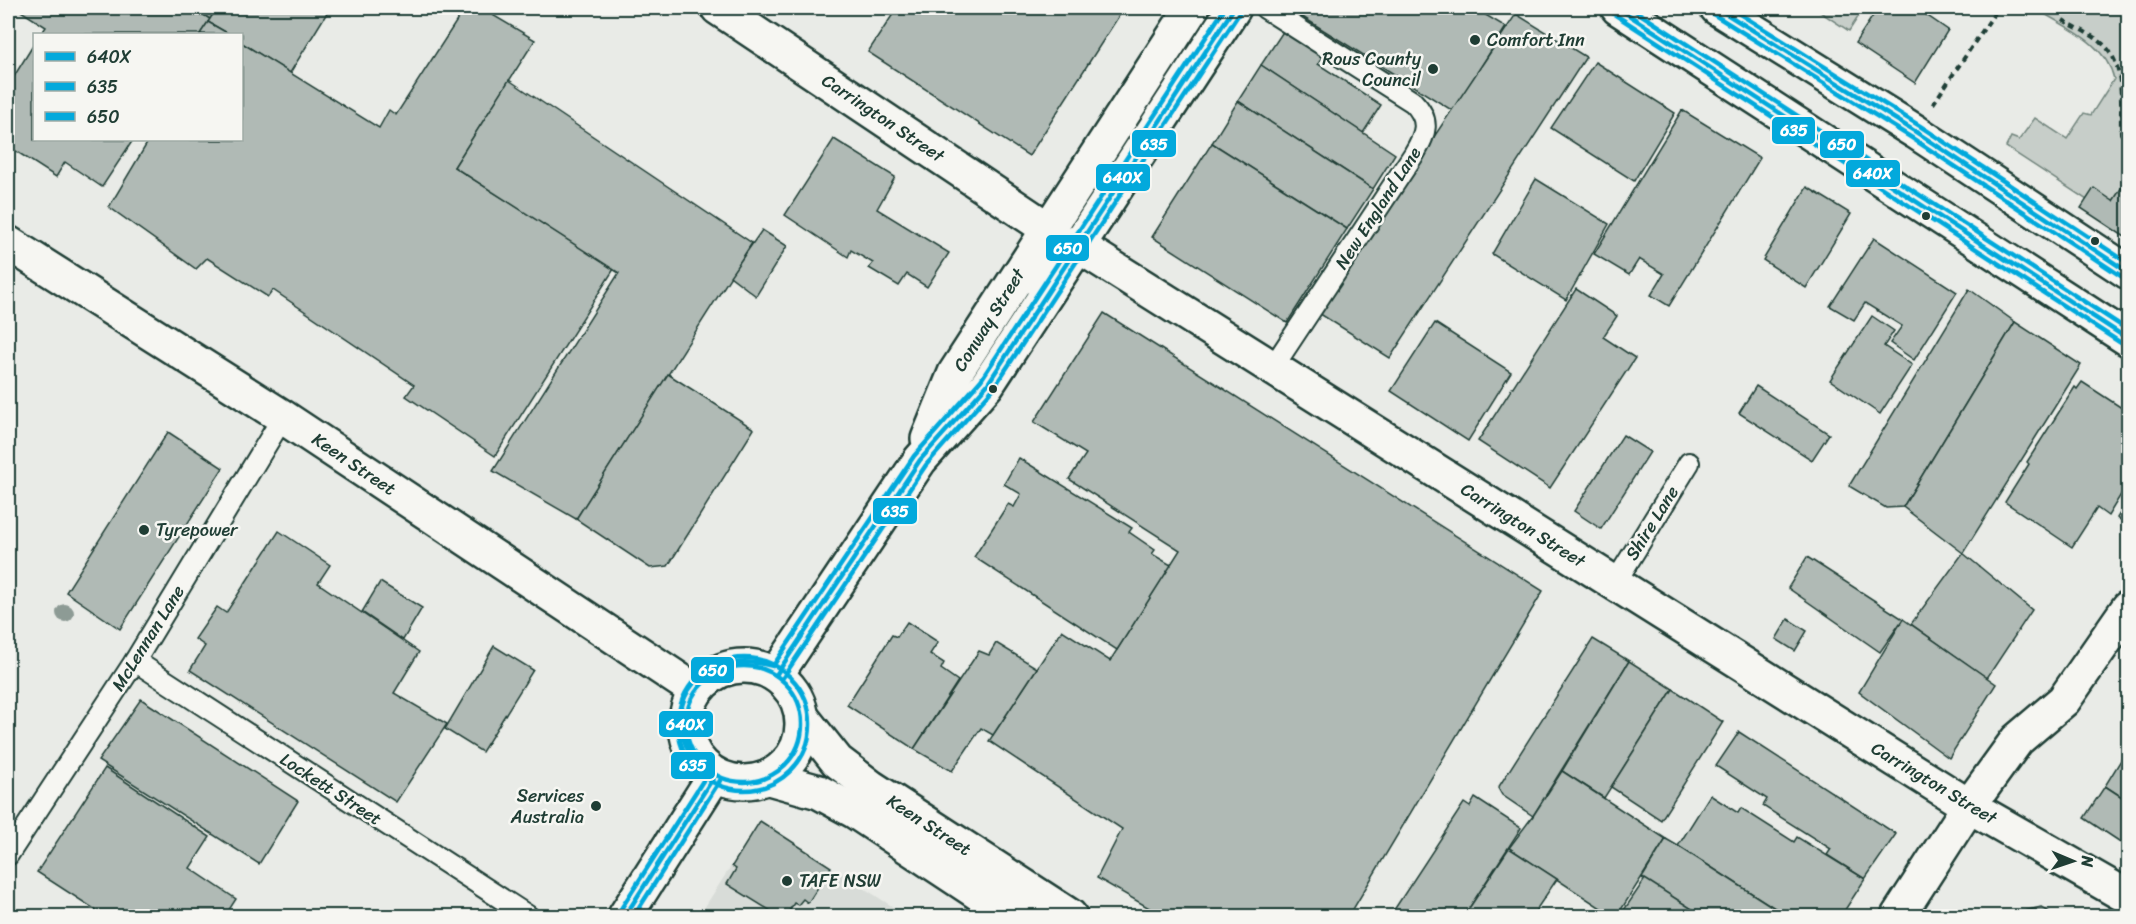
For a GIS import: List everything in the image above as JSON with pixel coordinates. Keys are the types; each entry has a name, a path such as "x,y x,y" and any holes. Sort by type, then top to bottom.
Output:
{"street":[{"name":"Carrington Street","path":"718,8 1048,229"},
{"name":"Conway Street","path":"920,460 955,373 1192,8"},
{"name":"Conway Street","path":"776,675 920,460 987,385 1077,244 1234,8"},
{"path":"1618,8 2128,339"},
{"path":"1717,8 1916,132 2128,272"},
{"name":"Keen Street","path":"8,243 283,417 696,691"},
{"path":"955,373 1041,257 1059,244 1077,244"},
{"name":"Carrington Street","path":"1077,244 1969,806 2128,897"},
{"path":"1898,916 1969,806 2017,740 2064,700 2128,608"},
{"path":"742,666 760,668 776,675 788,686 797,700 802,717 801,735 796,752 784,767 769,777 751,783 732,782 715,775 700,763 688,737 688,708 696,691 708,678 724,669 742,666"},
{"name":"Keen Street","path":"802,717 837,761 871,787 1070,916"},
{"path":"625,916 715,775"},
{"name":"Keen Street","path":"769,777 819,792 854,811 1013,916"}],"lane":[{"name":"New England Lane","path":"1265,8 1413,102 1422,111 1426,120 1425,136 1414,154 1273,367"},
{"name":"McLennan Lane","path":"8,855 135,661 283,417"},
{"name":"Shire Lane","path":"1615,583 1689,463"},
{"name":"Lockett Street","path":"135,661 528,916"}],"path":[{"path":"1916,132 1998,8"},
{"path":"2063,20 2104,45 2112,55 2118,68 2121,133 2124,139 2128,140"}],"shaded area":[{"path":"1814,8 1864,8 1849,31"},
{"path":"2035,8 2128,8 2128,178 2113,201 2087,200 2006,147 2011,137 2019,140 2035,118 2067,139 2084,113 2091,115 2114,79 2109,66 2093,45"},
{"name":"TAFE NSW","path":"760,821 907,916 699,916"}],"building":[{"path":"16,8 193,8 210,19 201,33 42,33 46,27"},
{"path":"193,8 217,8 210,19"},
{"path":"217,8 330,8 290,73 243,44 243,33 227,33 208,22"},
{"path":"465,8 481,8 535,40 454,167 614,269 495,456 406,396 414,385 273,290 268,297 207,258 196,269 109,207 148,141 243,141 243,44 379,128 389,110 396,115"},
{"path":"897,8 1124,8 1029,156 868,52"},
{"name":"Rous County Council","path":"1296,8 1474,8 1506,27 1453,111 1293,11"},
{"path":"1878,8 1925,8 1922,12 1948,30 1915,83 1855,43"},
{"path":"1516,14 1586,57 1390,358 1317,312"},
{"path":"208,22 227,33 201,33"},
{"path":"1284,30 1323,56 1318,64 1381,105 1363,133 1261,65"},
{"path":"33,46 33,141 132,141 102,187 65,162 56,177 8,146 8,86"},
{"path":"1595,62 1675,113 1634,181 1551,128"},
{"path":"1261,65 1395,154 1373,189 1238,101"},
{"path":"509,80 752,243 576,519 493,471 619,273 454,167"},
{"path":"1238,101 1373,189 1347,229 1212,143"},
{"path":"1682,110 1760,158 1669,306 1651,295 1664,274 1639,259 1629,275 1594,254"},
{"path":"834,139 895,177 877,209 949,253 927,287 907,274 899,286 869,268 873,263 851,250 848,257 785,215"},
{"path":"1212,143 1347,229 1287,323 1152,237"},
{"path":"2128,178 2128,239 2081,208 2094,188 2113,201"},
{"path":"1536,179 1609,224 1566,300 1492,254"},
{"path":"1807,187 1851,214 1806,288 1763,260"},
{"path":"762,230 787,246 756,296 730,276"},
{"path":"1874,238 1957,292 1914,360 1890,343 1902,326 1865,303 1854,320 1830,306"},
{"path":"1576,289 1617,316 1603,337 1635,358 1550,488 1478,441"},
{"path":"1969,289 2015,322 1903,507 1886,508 1849,486"},
{"path":"1104,313 1543,591 1349,916 1163,916 1097,878 1122,829 989,741 1062,630 1110,661 1180,550 1069,479 1086,454 1034,422"},
{"path":"1872,316 1894,331 1884,346 1912,365 1880,414 1830,380"},
{"path":"2015,322 2081,365 1963,553 1903,507"},
{"path":"1435,323 1511,372 1468,441 1391,391"},
{"path":"668,374 754,429 668,566 650,568 576,519"},
{"path":"2082,382 2128,412 2128,483 2108,516 2097,508 2072,547 2005,502 2029,464 2027,462 2075,387 2077,389"},
{"path":"1756,386 1829,434 1812,460 1739,413"},
{"name":"Tyrepower","path":"168,432 223,468 120,629 66,592"},
{"path":"1623,435 1650,452 1601,529 1574,511"},
{"path":"1019,458 1132,528 1129,532 1155,550 1152,554 1171,565 1117,650 974,557 1008,504 1014,507 1021,494 1004,484"},
{"path":"2128,500 2128,519 2126,523 2117,518"},
{"path":"279,531 330,565 318,583 419,652 394,693 447,724 396,802 190,670 205,646 195,639 217,607 226,613"},
{"path":"1963,553 2032,610 1987,678 1911,624"},
{"path":"1807,557 1903,619 1880,652 1788,588"},
{"path":"380,582 422,608 403,640 362,612"},
{"path":"1788,619 1807,631 1795,651 1776,639"},
{"path":"1903,619 1996,684 1949,758 1859,692"},
{"path":"907,622 938,642 930,654 944,663 941,669 958,681 914,749 847,705 892,635 897,637"},
{"path":"1593,639 1629,661 1533,816 1502,795 1498,788"},
{"path":"996,643 1037,668 993,735 981,728 952,771 914,749 979,651 989,655"},
{"path":"494,646 533,670 482,752 445,729"},
{"path":"1629,661 1673,689 1604,798 1562,771"},
{"path":"1673,689 1723,722 1661,820 1611,787"},
{"path":"141,699 298,801 259,864 98,761"},
{"path":"1739,732 1896,834 1865,879 1827,855 1831,849 1763,806 1767,799 1716,766"},
{"path":"2124,755 2128,757 2128,801 2105,786"},
{"path":"105,768 210,837 190,868 236,899 225,916 105,916 37,872"},
{"path":"1562,771 1666,839 1617,916 1613,916 1509,848"},
{"path":"2105,786 2128,801 2128,847 2084,818"},
{"path":"1710,795 1738,813 1741,808 1794,842 1797,837 1865,879 1841,916 1787,916 1678,846"},
{"path":"1475,798 1521,828 1464,916 1390,916 1464,803 1470,807"},
{"path":"760,821 831,867 808,903 803,899 798,905 794,903 786,916 779,916 727,884 736,869 732,866"},
{"path":"1666,839 1787,916 1703,916 1642,878"},
{"path":"1509,848 1557,879 1532,916 1464,916"},
{"path":"1645,879 1703,916 1620,916"},
{"path":"2041,907 2056,916 2017,916 2020,912"}],"transit line":[{"name":"650","path":"619,912 706,776 690,753 682,730 681,709 689,690 702,675 721,666 745,662 773,666 914,456 981,380 1225,8"},
{"name":"640X","path":"776,675 920,460 987,385 1234,8"},
{"name":"640X","path":"1618,8 2128,339"},
{"name":"650","path":"1631,8 2128,330"},
{"name":"640X","path":"1717,8 1916,132 2128,272"},
{"name":"650","path":"1730,8 1920,126 2128,263"},
{"name":"635","path":"782,679 926,465 993,389 1240,12"},
{"name":"635","path":"1614,14 2124,345"},
{"name":"635","path":"1713,14 1912,138 2124,278"},
{"name":"635","path":"744,658 769,663 790,678 805,699 810,724 805,749 790,770 769,785 744,790 719,785 698,770 683,749 678,724 683,699 698,678 719,663 744,658"},
{"name":"640X","path":"744,666 766,670 785,683 798,702 802,724 798,746 785,765 766,778 744,782 722,778 703,765 690,746 686,724 690,702 703,683 722,670 744,666"},
{"name":"640X","path":"625,916 715,775"},
{"name":"635","path":"634,916 721,779"}],"place":[{"name":"Comfort Inn","path":"1475,40"},
{"name":"Rous County Council","path":"1433,69"},
{"name":"Tyrepower","path":"144,530"},
{"name":"Services Australia","path":"596,806"},
{"name":"TAFE NSW","path":"787,881"}]}
